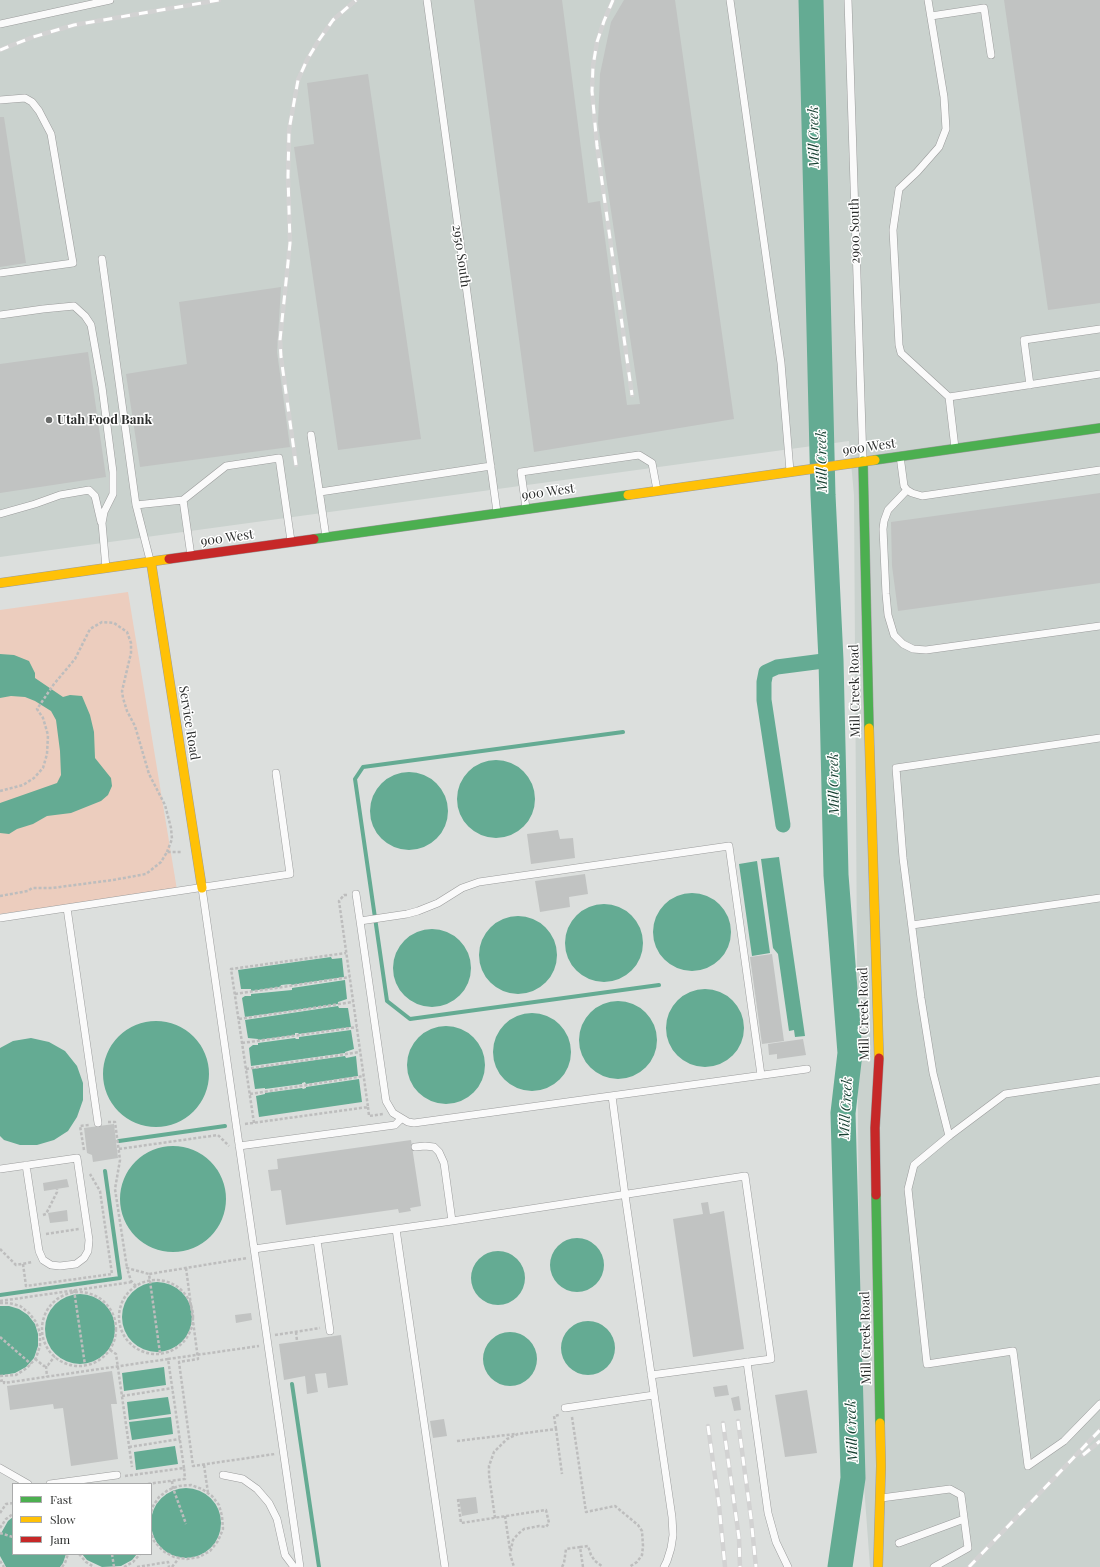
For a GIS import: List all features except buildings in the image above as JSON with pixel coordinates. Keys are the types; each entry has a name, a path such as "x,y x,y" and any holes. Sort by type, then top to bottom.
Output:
{"street":[{"name":"900 West","path":"0,583 1100,428"},
{"name":"Mill Creek Road","path":"863,461 879,1052 875,1128 881,1458 878,1567"},
{"name":"Service Road","path":"151,562 202,888"}],"lane":[{"path":"0,24 110,0"},
{"name":"2950 South","path":"427,0 498,513"},
{"path":"730,0 781,363 790,471"},
{"name":"2900 South","path":"848,0 863,461"},
{"path":"928,0 944,97 946,129 939,147 917,172 899,189 893,230 899,345 901,353 949,397 956,449"},
{"path":"931,16 984,8 991,55"},
{"path":"0,100 25,98 32,102 39,111 51,134 73,263 0,273"},
{"path":"102,259 136,505 151,562"},
{"path":"0,315 74,306 85,316 91,325 102,387 113,472 113,494 104,512 102,523"},
{"path":"1030,385 1024,340 1100,329"},
{"path":"949,397 1100,374"},
{"path":"311,435 326,537"},
{"path":"526,508 521,472 639,455 652,463 658,490"},
{"path":"900,456 904,486 907,490 917,495 929,495 1100,470"},
{"path":"136,505 183,500 226,466 279,458 291,542"},
{"path":"320,492 491,466"},
{"path":"0,514 32,505 60,494 89,490 95,496 102,523 106,569"},
{"path":"907,490 888,510 884,521 888,615 894,635 898,640 908,647 918,650 933,649 1100,626"},
{"path":"183,500 191,557"},
{"path":"949,1136 933,1074 902,858 896,768 1100,738"},
{"path":"0,918 290,874 276,773"},
{"path":"360,921 407,914 429,907 462,888 479,882 729,846 761,1075"},
{"path":"202,888 300,1567"},
{"path":"356,894 386,1101 393,1113 401,1119 414,1123 807,1069"},
{"path":"912,925 1100,898"},
{"path":"67,908 98,1124"},
{"path":"1100,1080 1005,1094 949,1136 914,1165 908,1189 927,1364 1013,1351 1028,1466 1064,1441 1100,1404"},
{"path":"612,1096 672,1517 673,1535 671,1548 664,1567"},
{"path":"239,1146 395,1125 401,1119"},
{"path":"415,1147 434,1147 439,1152 444,1163 452,1221"},
{"path":"0,1169 77,1158 87,1227 88,1251 84,1258 76,1264 60,1266 50,1265 43,1260 38,1251 26,1166"},
{"path":"255,1253 317,1240 745,1176 772,1359 651,1375"},
{"path":"396,1229 445,1567"},
{"path":"317,1240 330,1329"},
{"path":"746,1362 768,1513 776,1542 788,1567"},
{"path":"568,1407 654,1395"},
{"path":"0,1468 26,1483"},
{"path":"57,1483 117,1475"},
{"path":"223,1475 243,1479 257,1489 269,1503 277,1519 285,1555 294,1567"},
{"path":"880,1498 950,1489 961,1495 968,1548 934,1567"},
{"path":"899,1543 964,1519"}],"path":[{"path":"0,791 23,785 30,781 38,774 46,762 48,735 43,718 37,709 51,689 76,659 86,635 94,626 102,622 114,623 127,632 131,643 131,648 122,691 123,698 127,711 135,726 149,774 165,806 172,838 167,852 161,862 146,874 52,888 32,888 28,891 0,896"},
{"path":"167,852 183,852"},
{"path":"356,894 344,895 339,901 369,1116 393,1113"},
{"path":"254,1123 231,969 346,953"},
{"path":"235,994 350,978"},
{"path":"239,1019 353,1002"},
{"path":"242,1044 357,1027"},
{"path":"246,1069 360,1052"},
{"path":"250,1094 364,1076"},
{"path":"236,1125 368,1106"},
{"path":"98,1124 115,1122 120,1160 115,1189 127,1268 132,1282 136,1286"},
{"path":"119,1149 218,1135 231,1148 239,1146"},
{"path":"33,1216 46,1214 58,1192 57,1189"},
{"path":"36,1235 87,1227"},
{"path":"0,1249 16,1265 43,1260"},
{"path":"127,1268 149,1274 186,1268 255,1253"},
{"path":"186,1268 198,1359 179,1362 193,1466 284,1453"},
{"path":"149,1274 160,1353"},
{"path":"150,1280 161,1280 182,1290 189,1299 192,1311 193,1323 188,1335 180,1345 169,1352 144,1352 133,1346 125,1336 120,1324 120,1312 123,1301 130,1291 136,1286 150,1280"},
{"path":"0,1302 132,1282"},
{"path":"74,1292 85,1366"},
{"path":"0,1302 20,1306 29,1313 36,1322 42,1334 48,1348 54,1356 67,1364 85,1366 103,1358 110,1350 116,1336 116,1324 112,1312 105,1302 84,1292 74,1292 62,1297 52,1304 46,1314 43,1325 42,1334 40,1346 35,1359 28,1368 16,1375 0,1376"},
{"path":"267,1336 330,1329"},
{"path":"296,1332 297,1341"},
{"path":"0,1337 31,1364"},
{"path":"0,1381 4,1380 4,1383 268,1344"},
{"path":"110,1350 116,1354 132,1467"},
{"path":"47,1377 46,1366 54,1356"},
{"path":"35,1359 46,1366"},
{"path":"152,1483 186,1479 168,1359"},
{"path":"122,1396 172,1388"},
{"path":"568,1407 586,1512 615,1506 638,1525 642,1532 642,1554 637,1562 629,1567"},
{"path":"457,1441 556,1428 562,1474"},
{"path":"495,1518 489,1475 491,1459 500,1444 518,1434"},
{"path":"130,1447 180,1439"},
{"path":"204,1465 208,1493"},
{"path":"117,1475 127,1476 184,1468"},
{"path":"172,1480 173,1488 186,1524"},
{"path":"152,1509 159,1497 173,1488 191,1485 208,1493 219,1505 223,1529 218,1541 210,1551 199,1557 187,1559 174,1557 163,1551 154,1541 152,1535"},
{"path":"458,1499 461,1523 546,1510 549,1523 546,1527 531,1527 518,1534 513,1540 510,1554"},
{"path":"0,1513 6,1504 12,1503"},
{"path":"0,1528 6,1519 12,1515"},
{"path":"505,1516 510,1554 514,1567"},
{"path":"0,1533 12,1537"},
{"path":"562,1567 566,1549 588,1546 595,1561 604,1567"},
{"path":"580,1547 583,1567"},
{"path":"62,1567 68,1555"},
{"path":"80,1555 86,1562 94,1567"},
{"path":"112,1555 114,1567"},
{"path":"124,1567 133,1562 139,1555"},
{"path":"172,1567 179,1558"},
{"path":"0,1561 4,1567"},
{"path":"138,1567 168,1562 169,1567"}],"shaded area":[{"path":"0,0 1100,0 1100,1567 870,1567 860,1431 854,495 849,441 0,557"},
{"path":"128,592 177,890 0,914 0,610"},
{"path":"0,654 14,655 29,661 35,673 35,678 63,697 70,695 82,696 90,715 94,732 95,758 111,778 112,786 108,795 101,801 71,813 47,816 33,824 17,829 9,834 0,833 0,803 57,783 61,775 60,751 56,720 51,711 35,701 25,697 11,696 0,698"},
{"path":"488,760 504,760 518,766 529,777 535,791 535,807 529,821 518,832 504,838 488,838 474,832 463,821 457,807 457,791 463,777 474,766"},
{"path":"401,772 417,772 431,778 442,789 448,803 448,819 442,833 431,844 417,850 401,850 387,844 376,833 370,819 370,803 376,789 387,778"},
{"path":"779,857 805,1036 795,1037 794,1030 789,1031 778,954 773,948 761,859"},
{"path":"757,861 770,953 752,956 739,864"},
{"path":"684,893 700,893 714,899 725,910 731,924 731,940 725,954 714,965 700,971 684,971 670,965 659,954 653,940 653,924 659,910 670,899"},
{"path":"596,904 612,904 626,910 637,921 643,935 643,951 637,965 626,976 612,982 596,982 582,976 571,965 565,951 565,935 571,921 582,910"},
{"path":"510,916 526,916 540,922 551,933 557,947 557,963 551,977 540,988 526,994 510,994 496,988 485,977 479,963 479,947 485,933 496,922"},
{"path":"424,929 440,929 454,935 465,946 471,960 471,976 465,990 454,1001 440,1007 424,1007 410,1001 399,990 393,976 393,960 399,946 410,935"},
{"path":"331,957 332,959 342,958 344,977 291,985 281,985 280,987 251,991 251,989 241,989 238,970"},
{"path":"345,980 347,999 338,1002 338,1004 245,1017 242,998 245,996 251,996 251,994 292,990 292,988"},
{"path":"697,989 713,989 727,995 738,1006 744,1020 744,1036 738,1050 727,1061 713,1067 697,1067 683,1061 672,1050 666,1036 666,1020 672,1006 683,995"},
{"path":"610,1001 626,1001 640,1007 651,1018 657,1032 657,1048 651,1062 640,1073 626,1079 610,1079 596,1073 585,1062 579,1048 579,1032 585,1018 596,1007"},
{"path":"338,1006 339,1008 348,1008 351,1027 299,1034 295,1033 295,1035 258,1040 248,1038 245,1020"},
{"path":"524,1013 540,1013 554,1019 565,1030 571,1044 571,1060 565,1074 554,1085 540,1091 524,1091 510,1085 499,1074 493,1060 493,1044 499,1030 510,1019"},
{"path":"156,1021 176,1025 194,1036 205,1054 209,1074 205,1094 194,1112 176,1123 156,1127 136,1123 118,1112 107,1094 103,1074 107,1054 118,1036 136,1025"},
{"path":"438,1026 454,1026 468,1032 479,1043 485,1057 485,1073 479,1087 468,1098 454,1104 438,1104 424,1098 413,1087 407,1073 407,1057 413,1043 424,1032"},
{"path":"351,1030 354,1049 345,1053 251,1066 249,1048 253,1045 258,1045 258,1043 295,1038 299,1039 299,1037"},
{"path":"31,1038 49,1042 65,1051 77,1066 83,1083 83,1100 77,1117 68,1131 54,1140 37,1145 20,1145 4,1140 0,1136 0,1048 13,1041"},
{"path":"345,1056 346,1058 356,1056 358,1076 306,1084 305,1082 302,1084 255,1089 252,1069"},
{"path":"359,1079 362,1102 259,1117 256,1096 265,1093 303,1089 306,1087"},
{"path":"173,1146 193,1150 211,1161 222,1179 226,1199 222,1219 211,1237 193,1248 173,1252 153,1248 135,1237 124,1219 120,1199 124,1179 135,1161 153,1150"},
{"path":"572,1238 582,1238 592,1242 600,1250 604,1260 604,1270 600,1280 592,1288 582,1292 572,1292 562,1288 554,1280 550,1270 550,1260 554,1250 562,1242"},
{"path":"493,1251 503,1251 513,1255 521,1263 525,1273 525,1283 521,1293 513,1301 503,1305 493,1305 483,1301 475,1293 471,1283 471,1273 475,1263 483,1255"},
{"path":"157,1282 176,1288 186,1298 192,1317 186,1336 176,1346 157,1352 138,1346 128,1336 122,1317 128,1298 138,1288"},
{"path":"80,1294 99,1300 109,1310 115,1329 109,1348 99,1358 80,1364 61,1358 51,1348 45,1329 51,1310 61,1300"},
{"path":"0,1306 9,1306 19,1309 28,1315 35,1324 38,1334 38,1346 34,1358 26,1367 15,1373 3,1375 0,1375"},
{"path":"583,1321 593,1321 603,1325 611,1333 615,1343 615,1353 611,1363 603,1371 593,1375 583,1375 573,1371 565,1363 561,1353 561,1343 565,1333 573,1325"},
{"path":"505,1332 515,1332 525,1336 533,1344 537,1354 537,1364 533,1374 525,1382 515,1386 505,1386 495,1382 487,1374 483,1364 483,1354 487,1344 495,1336"},
{"path":"164,1367 166,1385 124,1391 122,1373"},
{"path":"168,1397 171,1414 129,1420 127,1402"},
{"path":"171,1417 173,1434 132,1440 129,1422"},
{"path":"175,1446 178,1464 136,1470 134,1452"},
{"path":"179,1489 193,1489 205,1494 215,1504 220,1516 220,1530 215,1542 205,1552 193,1557 179,1557 167,1552 157,1542 152,1530 152,1516 157,1504 167,1494"},
{"path":"12,1518 12,1555 66,1555 60,1567 6,1567 0,1556 0,1535 8,1521"},
{"path":"83,1555 136,1555 132,1560 121,1566 102,1567 87,1560"}],"waterway":[{"name":"Mill Creek","path":"811,0 823,495 831,660 836,875 850,1053 843,1113 853,1478 840,1567"},
{"path":"783,825 764,700 764,682 766,672 777,667 831,660"},
{"path":"623,732 363,767 355,779 387,1001 410,1019 659,985"},
{"path":"119,1141 225,1126"},
{"path":"0,1295 120,1278 105,1171"},
{"path":"292,1384 319,1567"}],"railway":[{"path":"0,50 33,37 74,25 219,0"},
{"path":"296,465 280,340 290,243 288,176 289,130 298,80 307,60 333,20 356,0"},
{"path":"613,0 597,42 593,66 592,91 597,146 632,395"},
{"path":"738,1421 756,1567"},
{"path":"723,1423 739,1538 740,1567"},
{"path":"708,1426 719,1505 725,1567"},
{"path":"969,1567 1100,1430"},
{"path":"1083,1455 1100,1441"}],"traffic: fast":[{"path":"875,460 1100,428"},
{"path":"863,461 869,728"},
{"path":"314,539 628,495"},
{"path":"876,1195 880,1423"}],"traffic: slow":[{"path":"628,495 875,460"},
{"path":"0,583 169,559"},
{"path":"151,562 202,888"},
{"path":"869,728 879,1058"},
{"path":"878,1567 881,1466 880,1423"}],"traffic: jam":[{"path":"169,559 314,539"},
{"path":"876,1195 875,1128 879,1058"}],"place":[{"name":"Utah Food Bank","path":"49,420"}]}
